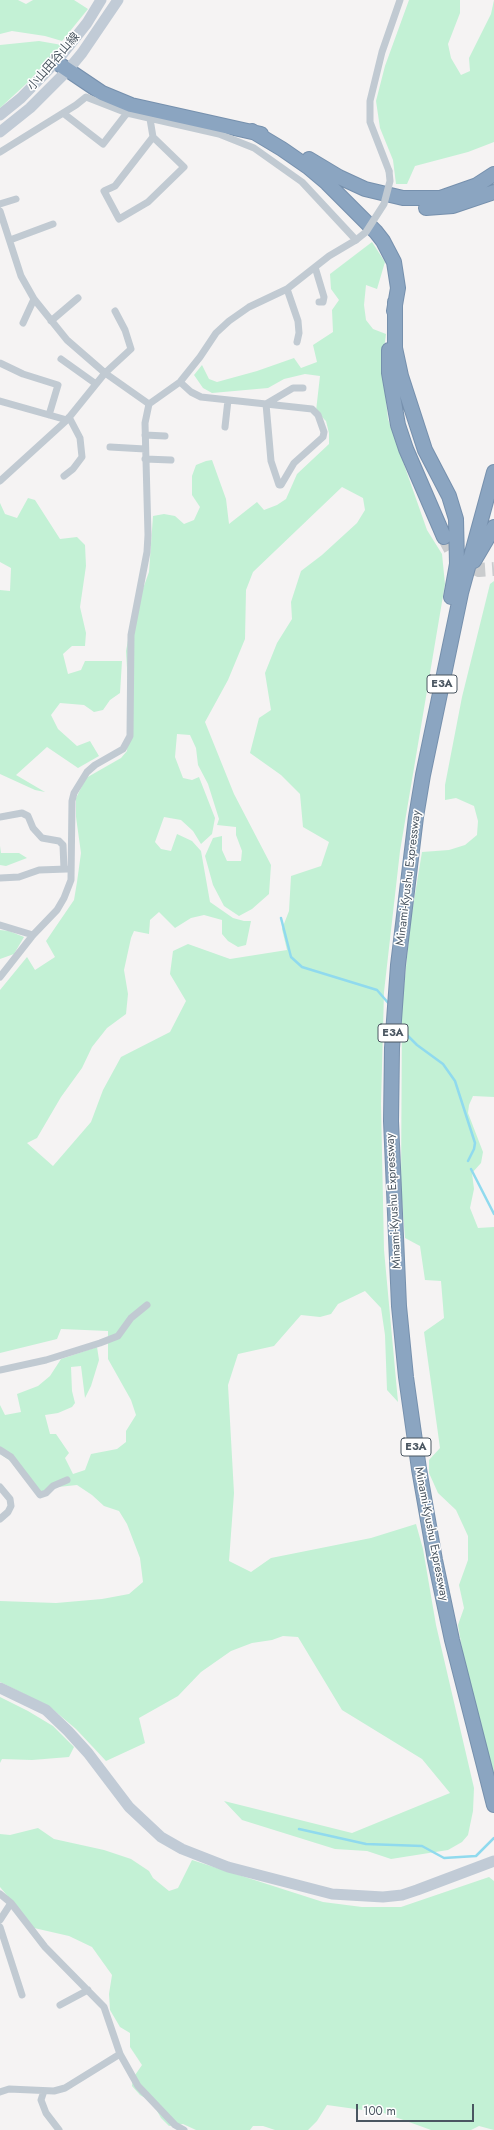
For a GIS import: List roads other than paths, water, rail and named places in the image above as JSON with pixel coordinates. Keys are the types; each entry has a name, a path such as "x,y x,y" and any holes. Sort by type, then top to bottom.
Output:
{"highway":[{"path":"62,66 102,92 131,105 252,131 268,136 339,177 364,189 403,198 440,198 477,185 494,174"},
{"path":"252,131 282,149 328,183 376,232 383,241 394,262 398,288 390,346 389,373 398,425 406,449 444,537"},
{"path":"308,159 344,185 385,204 421,208 452,206 471,201 494,192"},
{"path":"395,302 394,342 401,376 425,450 454,509 457,530 457,564 435,691 423,775"},
{"name":"Minami-Kyushu Expressway","path":"494,472 461,593 423,775 416,817 399,949 392,1048 391,1121 396,1251 406,1377 419,1469 435,1560 452,1640 494,1805"},
{"name":"Minami-Kyushu Expressway","path":"461,593 494,505"},
{"path":"473,561 494,527"}],"street":[{"name":"小山田谷山線","path":"0,132 30,108 62,66 101,0"},
{"name":"小山田谷山線","path":"0,115 62,66 82,53 118,0"},
{"path":"68,869 72,801 74,793 87,772 95,765 123,749 130,736 131,635 147,552 148,535 145,423 149,404 180,382 200,357 216,333 228,321 249,307 287,289 329,256 356,240 366,232 384,204 390,181 389,171 370,122 370,101 382,52 400,0"},
{"path":"0,152 86,97 127,113 219,134 254,148 302,182 356,240"},
{"path":"63,113 103,144 127,113"},
{"path":"150,119 153,137 184,167 148,202 119,219 104,192 115,186 153,137"},
{"path":"0,204 16,199"},
{"path":"0,211 21,276 34,299 67,340 105,373 149,404"},
{"path":"10,240 53,224"},
{"path":"315,267 324,298 323,302 319,302"},
{"path":"287,289 298,321 299,332 297,342"},
{"path":"51,321 78,298"},
{"path":"23,323 34,299"},
{"path":"0,481 68,418 105,373 131,349 125,330 114,310"},
{"path":"61,358 96,384"},
{"path":"0,363 23,374 58,385 49,415"},
{"path":"180,382 201,397 228,400 266,404 312,409 318,415 324,432 323,437 294,463 281,485 278,485 271,461 266,404"},
{"path":"266,404 293,388 303,388"},
{"path":"225,427 228,400"},
{"path":"0,401 49,415 68,418"},
{"path":"64,476 73,469 82,457 80,438 68,418"},
{"path":"145,435 164,436"},
{"path":"110,447 145,448"},
{"path":"145,459 171,460"},
{"path":"0,817 22,813 28,816 33,828 42,838 59,841 63,845 71,880 58,910 33,934 0,977"},
{"path":"0,878 19,877 39,870 68,869"},
{"path":"0,925 33,934"},
{"path":"0,1370 46,1360 118,1336 131,1318 147,1305"},
{"path":"0,1450 11,1457 40,1495 46,1493 54,1486 68,1480"},
{"path":"0,1487 10,1499 11,1506 8,1512 0,1519"},
{"path":"0,1688 46,1710 88,1753 129,1807 145,1825 161,1837 182,1849 228,1867 332,1894 383,1897 402,1895 494,1861"},
{"path":"0,1894 11,1903 45,1947 104,2007 120,2054 138,2086 175,2124 184,2130"},
{"path":"0,1920 11,1903"},
{"path":"0,1927 22,1995"},
{"path":"60,2005 88,1990"},
{"path":"0,2092 9,2089 54,2091 65,2088 120,2054"},
{"path":"44,2091 41,2100 46,2113 59,2130"}],"waterway":[{"path":"281,918 291,957 302,967 377,990 390,1005"},
{"path":"399,1024 402,1030 417,1045 443,1064 455,1081 475,1143 474,1149 468,1161"},
{"path":"471,1169 494,1214"},
{"path":"299,1829 366,1844 422,1846 444,1858 476,1856 494,1838"}],"tunnel":[{"path":"444,537 451,550 465,564 479,570 494,569"}]}
